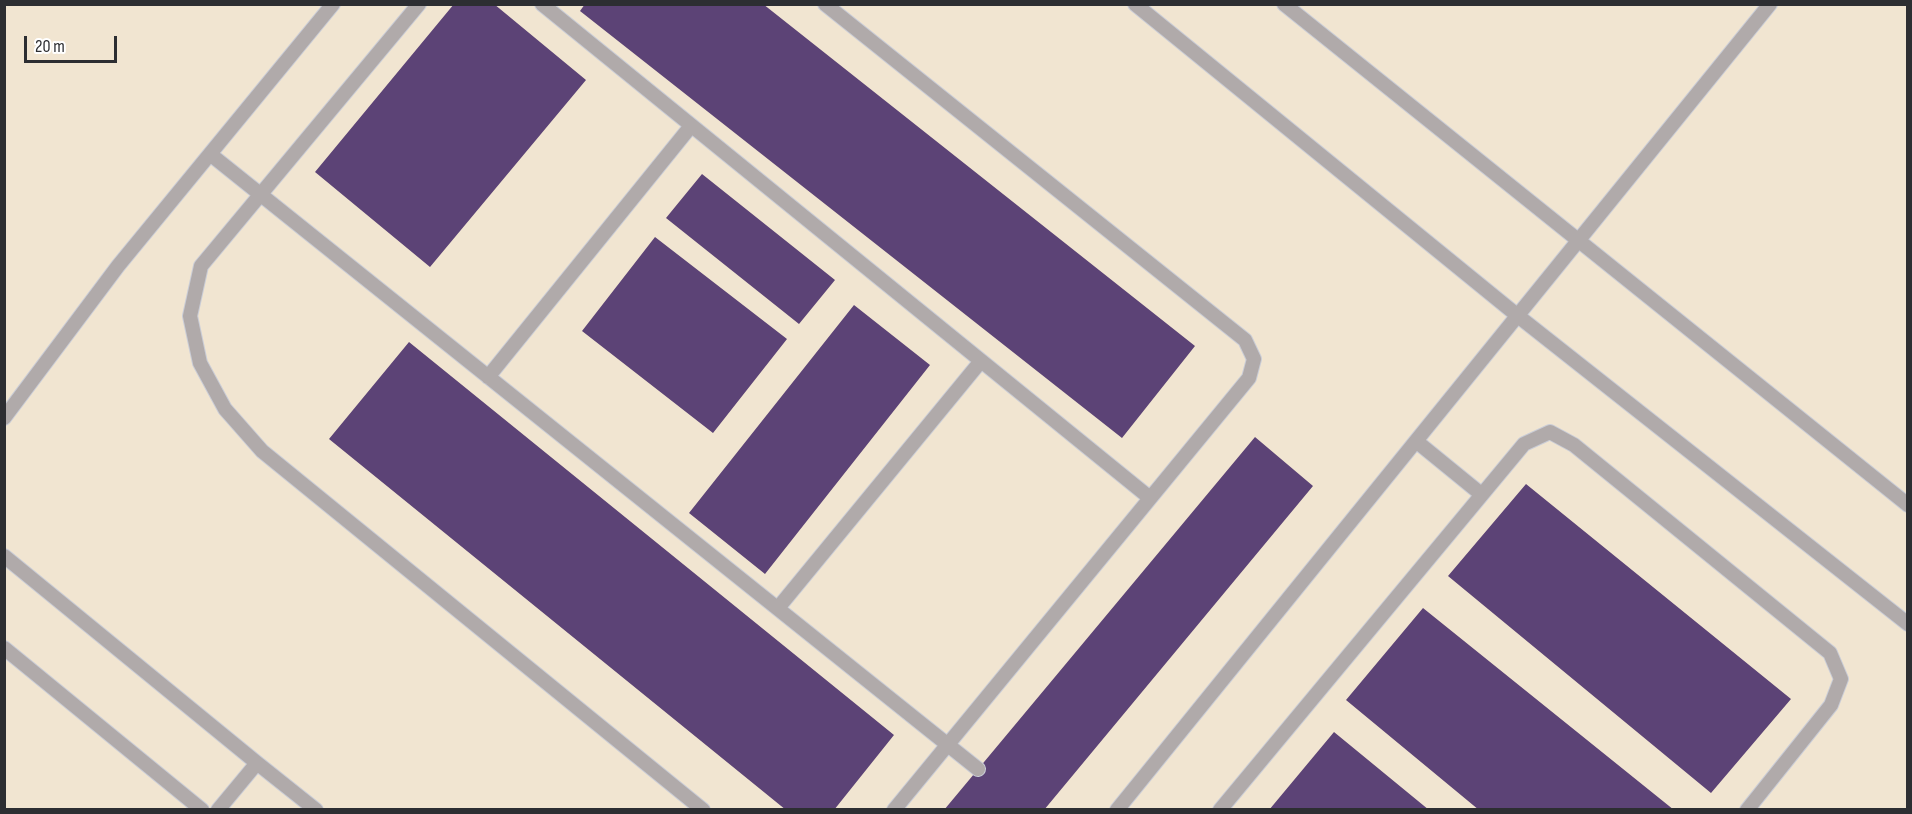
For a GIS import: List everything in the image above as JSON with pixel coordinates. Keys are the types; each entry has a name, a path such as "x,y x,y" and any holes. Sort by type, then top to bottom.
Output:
{"lane":[{"path":"4,418 118,266 333,4"},
{"path":"418,4 201,266 190,316 200,363 225,409 262,451 703,810"},
{"path":"542,4 1150,498"},
{"path":"825,4 1245,340 1254,359 1249,378 894,810"},
{"path":"1135,4 1518,316 1908,624"},
{"path":"1284,4 1908,505"},
{"path":"1117,810 1770,4"},
{"path":"488,377 691,126"},
{"path":"210,154 978,769"},
{"path":"778,608 981,361"},
{"path":"1220,810 1524,444 1550,432 1574,445 1830,654 1841,679 1831,705 1747,810"},
{"path":"1416,441 1481,494"},
{"path":"4,556 316,810"},
{"path":"4,648 202,810"},
{"path":"218,810 257,763"}],"shaded area":[{"path":"5,5 1907,5 1907,809 5,809"}],"building":[{"path":"454,4 494,4 586,80 430,267 315,172"},
{"path":"585,4 763,4 1195,346 1122,438 580,11"},
{"path":"702,174 835,280 799,324 666,218"},
{"path":"655,237 787,339 713,433 582,331"},
{"path":"854,305 930,365 765,574 689,513"},
{"path":"409,342 894,735 834,810 786,810 329,439"},
{"path":"1255,437 1313,486 1044,810 944,810"},
{"path":"1526,484 1791,699 1711,793 1448,576"},
{"path":"1423,608 1674,810 1479,810 1346,700"},
{"path":"1334,732 1429,810 1269,810"}]}
